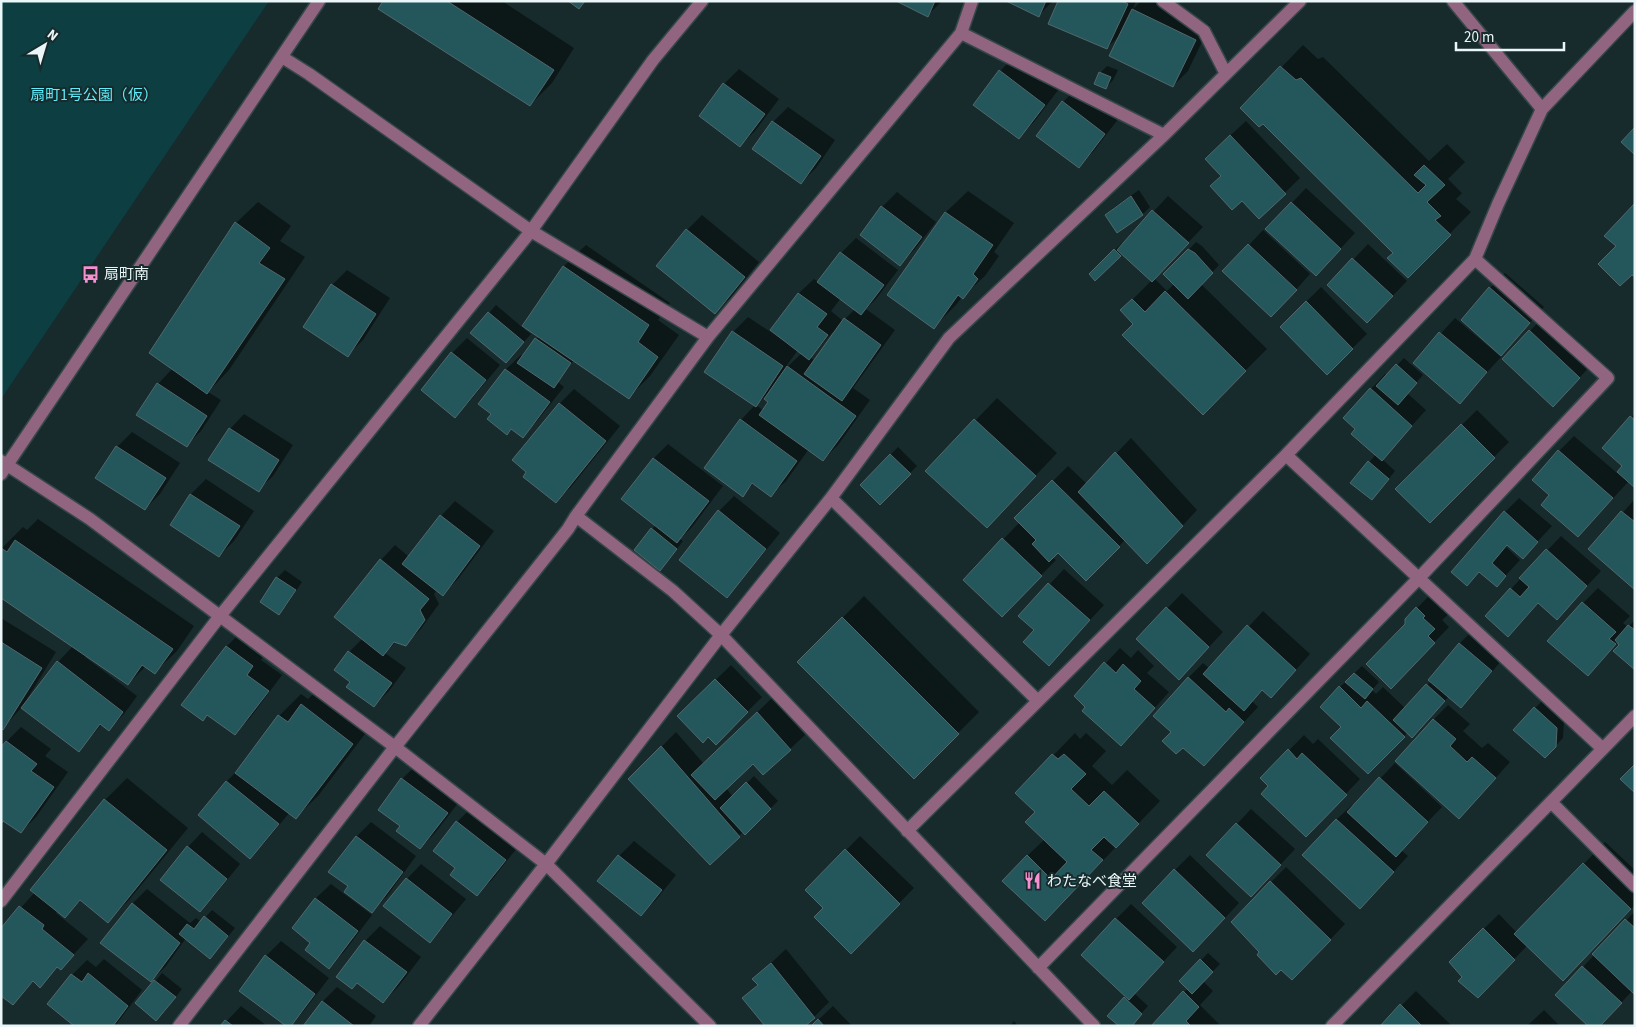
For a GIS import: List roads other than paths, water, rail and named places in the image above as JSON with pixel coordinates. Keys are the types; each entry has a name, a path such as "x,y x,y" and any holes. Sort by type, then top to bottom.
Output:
{"street":[{"path":"319,1 3,466 90,519 396,747 546,864 710,1026"},
{"path":"1,901 220,616 531,231 653,60 702,1"},
{"path":"179,1026 568,529 708,337 961,33 972,1"},
{"path":"1163,1 1204,31 1226,74"},
{"path":"419,1026 721,635 831,498 949,338 1164,135 1300,1"},
{"path":"1453,1 1542,109"},
{"path":"907,831 1286,455 1475,259 1542,109 1635,11"},
{"path":"961,33 1164,135"},
{"path":"282,56 531,231 708,337"},
{"path":"1038,968 1418,578 1608,378 1475,259"},
{"path":"1286,455 1603,749"},
{"path":"831,498 1037,700"},
{"path":"576,516 673,591 721,635 1094,1026"},
{"path":"1332,1026 1635,716"},
{"path":"1551,802 1635,886"}],"place":[{"name":"扇町南","path":"90,274"},
{"name":"わたなべ食堂","path":"1033,881"}],"park label":[{"name":"扇町1号公園（仮）","path":"94,95"}]}
